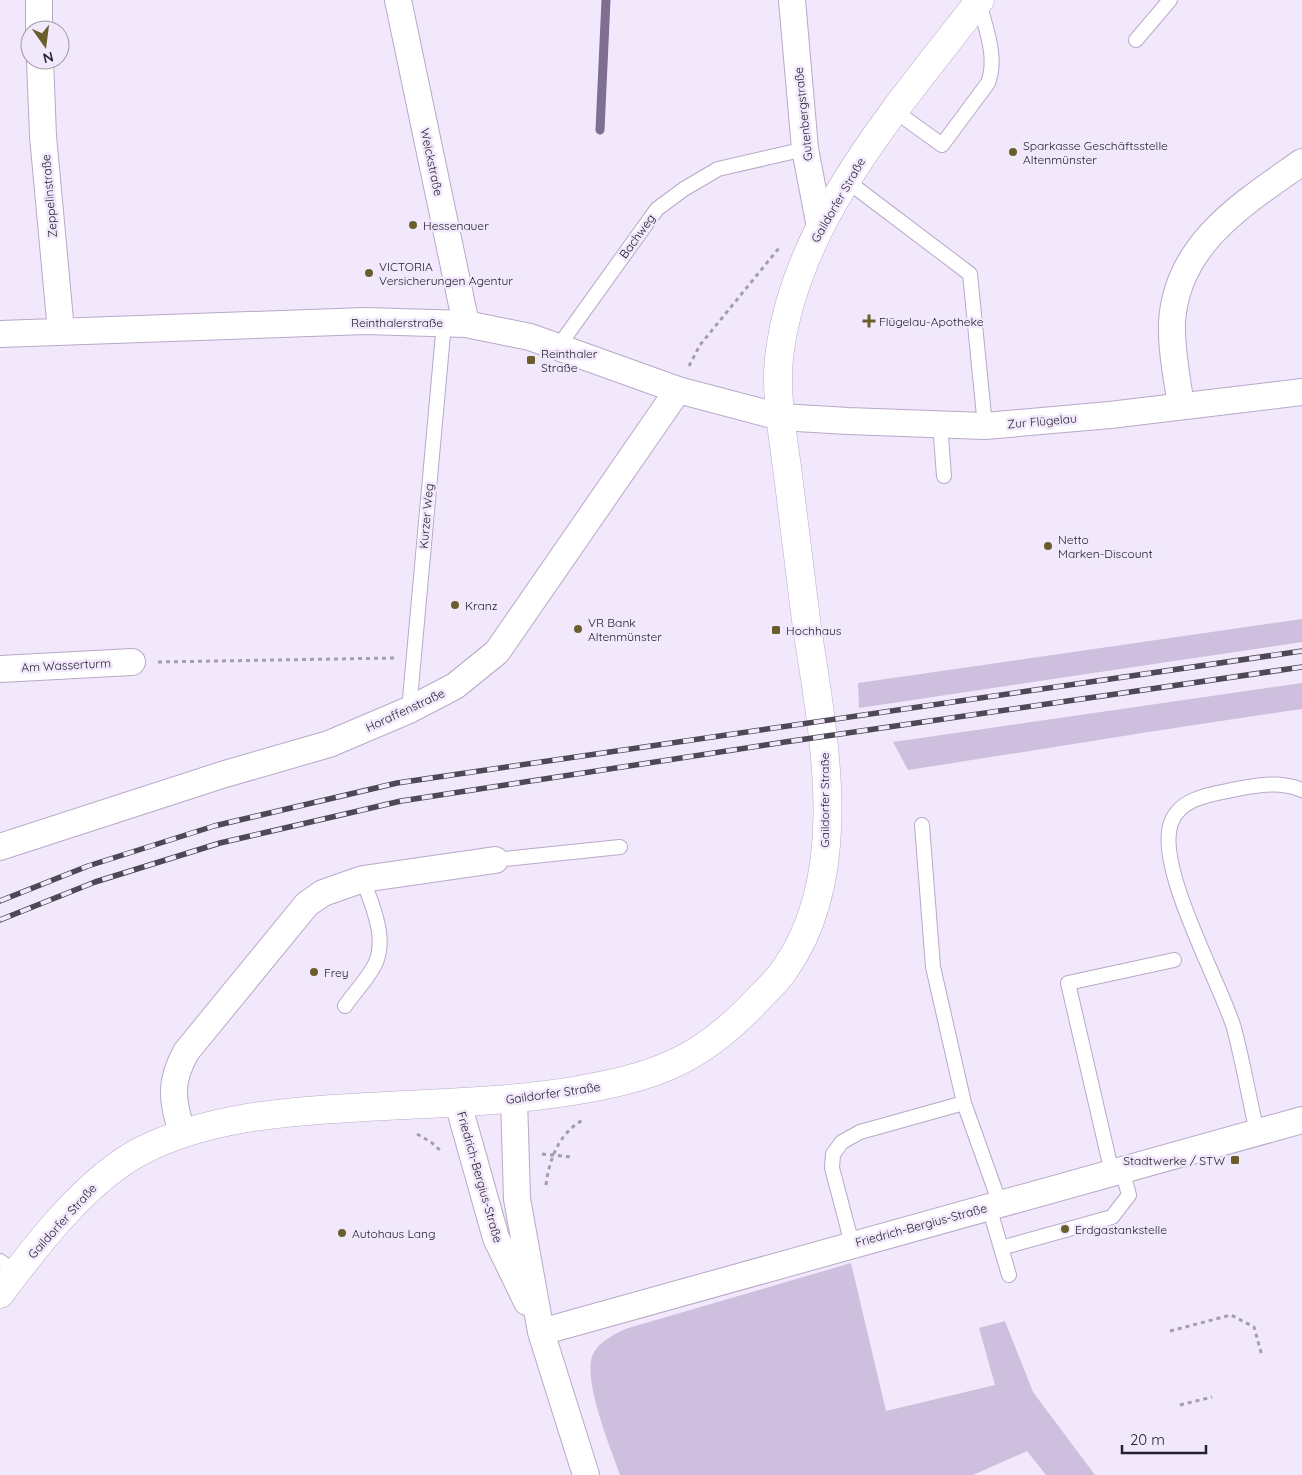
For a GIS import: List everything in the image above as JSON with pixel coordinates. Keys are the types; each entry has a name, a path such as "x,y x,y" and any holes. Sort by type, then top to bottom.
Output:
{"main road":[{"name":"Gaildorfer Straße","path":"0,1294 8,1266 109,1172 141,1151 182,1134 232,1120 286,1112 514,1099 607,1085 638,1077 677,1062 717,1038 751,1007 785,971 808,927 821,885 827,832 824,740 780,417 779,353 795,283 820,227 847,181 895,111 979,1"}],"street":[{"path":"39,0 39,20"},
{"name":"Weickstraße","path":"398,0 455,323"},
{"name":"Gutenbergstraße","path":"792,0 805,149 820,227"},
{"name":"Zeppelinstraße","path":"40,70 43,136 61,331"},
{"path":"1181,406 1173,355 1172,322 1176,295 1191,258 1211,232 1238,207 1302,162"},
{"name":"Reinthalerstraße","path":"0,334 364,321 455,323 530,337 678,390 780,417"},
{"name":"Horaffenstraße","path":"0,847 206,780 329,744 408,710 455,686 497,652 678,390"},
{"name":"Zur Flügelau","path":"780,417 985,426 1110,415 1302,392"},
{"name":"Am Wasserturm","path":"0,669 132,662"},
{"path":"182,1134 173,1089 176,1070 186,1052 307,904 323,893 363,879 495,860"},
{"name":"Friedrich-Bergius-Straße","path":"514,1099 517,1199 541,1332"},
{"name":"Friedrich-Bergius-Straße","path":"458,1103 496,1238 541,1332"},
{"name":"Friedrich-Bergius-Straße","path":"541,1332 1302,1120"},
{"path":"541,1332 586,1475"}],"lane":[{"path":"1136,40 1170,0"},
{"path":"895,111 942,145 988,83 992,72 992,59 979,1"},
{"name":"Bachweg","path":"558,347 657,209 684,189 718,169 805,149"},
{"path":"847,181 970,274 985,426"},
{"name":"Kurzer Weg","path":"408,710 412,657 455,323"},
{"path":"940,424 944,476"},
{"path":"1257,1132 1234,1029 1223,998 1196,939 1172,862 1168,842 1170,824 1177,811 1192,800 1219,792 1265,784 1302,790"},
{"path":"922,825 933,967 964,1103 995,1205 1001,1248 1009,1275"},
{"path":"495,860 620,847"},
{"path":"344,1006 376,962 380,942 377,921 363,879"},
{"path":"1001,1248 1112,1217 1129,1194 1117,1171 1068,983 1174,960"},
{"path":"852,1244 832,1168 833,1154 842,1142 860,1132 964,1103"}],"path":[{"path":"678,390 700,345 785,240"},
{"path":"132,662 412,657"},
{"path":"546,1192 547,1172 553,1153 565,1135 588,1117"},
{"path":"553,1153 572,1157"},
{"path":"1170,1331 1231,1315 1254,1327 1262,1356"},
{"path":"1180,1405 1212,1397"}],"shaded area":[{"path":"1302,619 1302,642 859,708 858,683"},
{"path":"1302,683 1302,709 908,770 893,742"},
{"path":"851,1263 886,1411 995,1385 979,1328 1005,1321 1033,1392 1095,1475 1046,1475 1027,1451 973,1475 620,1475 598,1412 591,1377 591,1363 594,1352 604,1341 625,1329"}],"waterway":[{"path":"600,130 606,0"}],"railway":[{"path":"0,901 88,866 214,826 397,783 1302,651"},
{"path":"0,920 95,882 220,843 401,801 785,742 1302,667"}],"place":[{"name":"Sparkasse Geschäftsstelle Altenmünster","path":"1013,152"},
{"name":"Hessenauer","path":"413,225"},
{"name":"VICTORIA Versicherungen Agentur","path":"369,273"},
{"name":"Flügelau-Apotheke","path":"869,321"},
{"name":"Reinthaler Straße","path":"531,360"},
{"name":"Netto Marken-Discount","path":"1048,546"},
{"name":"Kranz","path":"455,605"},
{"name":"VR Bank Altenmünster","path":"578,629"},
{"name":"Hochhaus","path":"776,630"},
{"name":"Frey","path":"314,972"},
{"name":"Stadtwerke / STW","path":"1235,1160"},
{"name":"Erdgastankstelle","path":"1065,1229"},
{"name":"Autohaus Lang","path":"342,1233"}]}
